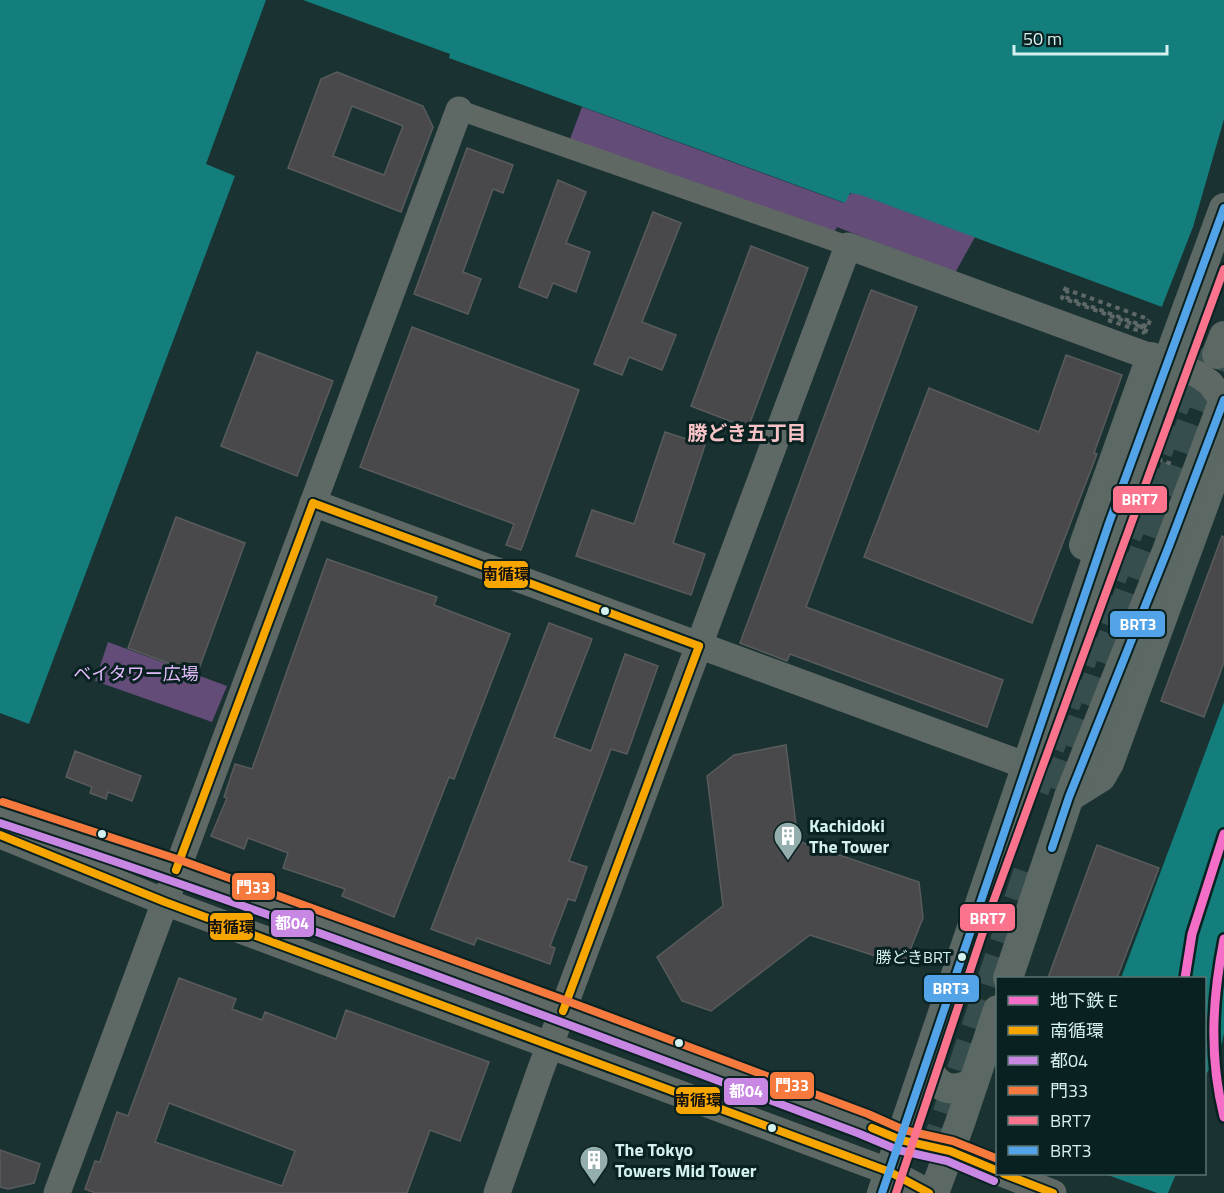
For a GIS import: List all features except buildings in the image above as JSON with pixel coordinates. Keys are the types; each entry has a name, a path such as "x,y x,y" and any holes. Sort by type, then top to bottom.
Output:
{"main road":[{"path":"886,1182 979,901 1109,523 1224,208"},
{"path":"1212,345 1224,269"},
{"path":"979,901 981,880 992,836 1041,694 1080,554 1151,357"},
{"path":"1008,977 1069,797 1224,401"},
{"path":"1069,797 1101,777 1108,763 1221,458"},
{"path":"934,1193 996,1016"},
{"path":"925,1066 942,1087 950,1089 973,1084"}],"street":[{"path":"57,1193 459,110 848,246 1151,357 1197,375 1210,383 1224,401"},
{"path":"497,1193 848,246"},
{"path":"313,502 1019,763"},
{"path":"0,812 176,870 563,1011 901,1140 950,1151 996,1170"},
{"path":"0,835 165,902 550,1046 886,1182 929,1193"},
{"path":"1009,1175 1042,1189"}],"path":[{"path":"1108,320 1145,333 1151,318 1066,287 1062,298 1144,328 1148,319 1068,290 1065,297 1138,324"},
{"path":"1118,445 1221,458"}],"green space":[{"path":"582,107 844,203 847,196 854,192 975,237 955,273 837,227 833,235 570,139"},
{"name":"ベイタワー広場","path":"108,642 227,686 212,722 95,681"}],"water":[{"path":"0,0 266,0 206,164 235,176 29,724 0,713"},
{"path":"303,0 1224,0 1224,330 861,195 850,193 845,203 449,58 450,54"},
{"path":"1224,702 1224,1033 1222,1043 1206,1075 1206,977 1121,977"},
{"path":"1049,1175 1176,1175 1168,1193 1041,1193"}],"pier":[{"path":"1224,119 1224,333 1161,309 1193,227"},
{"path":"1045,1175 1108,1175 1157,1193 1038,1193"}],"tunnel":[{"path":"1034,790 1196,346"},
{"path":"1057,790 1216,357"},
{"path":"933,1157 1033,858"}],"metro line":[{"name":"E","path":"1185,977 1192,934 1224,834"},
{"name":"E","path":"1224,939 1217,984 1214,1028 1216,1072 1224,1117"}],"transit line":[{"name":"BRT3","path":"882,1193 1109,523 1224,208"},
{"name":"BRT7","path":"896,1193 992,905 1224,269"},
{"name":"BRT3","path":"1052,848 1069,797 1169,546 1224,400"},
{"name":"南循環","path":"313,503 699,646"},
{"name":"南循環","path":"176,870 313,503"},
{"name":"南循環","path":"563,1011 699,646"},
{"name":"門33","path":"3,802 180,860 567,1001 868,1114 904,1130 953,1141 996,1158"},
{"name":"都04","path":"0,823 324,935 898,1150 947,1161 994,1181"},
{"name":"南循環","path":"0,835 165,902 890,1172 929,1193"},
{"name":"南循環","path":"872,1128 901,1140 950,1151 996,1170"},
{"name":"南循環","path":"1007,1175 1053,1193"}],"place":[{"name":"Kachidoki The Tower","path":"788,862"},
{"name":"勝どきBRT","path":"962,957"},
{"name":"The Tokyo Towers Mid Tower","path":"594,1186"}],"district":[{"name":"勝どき五丁目","path":"747,433"}]}
